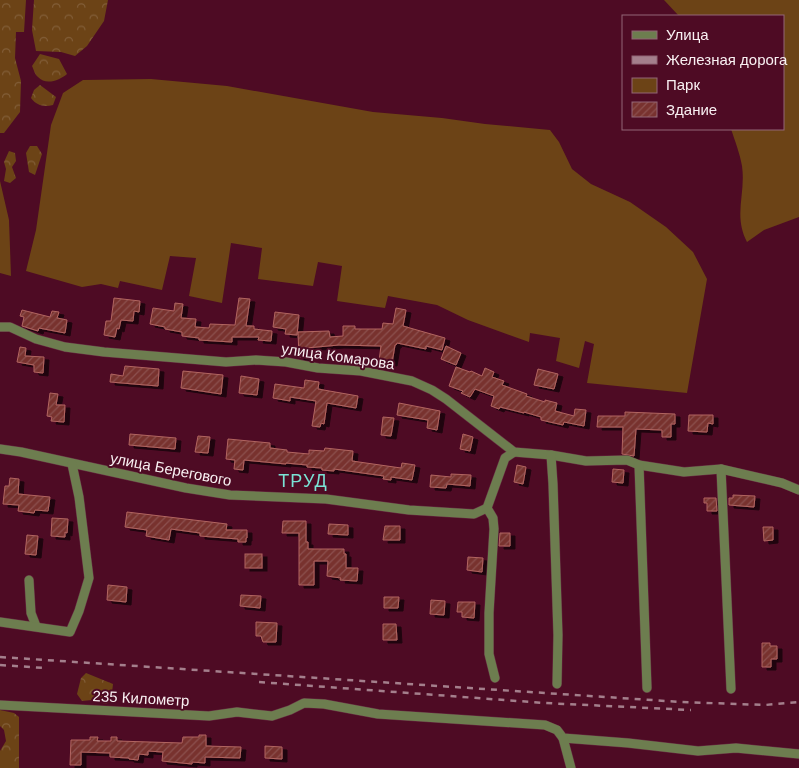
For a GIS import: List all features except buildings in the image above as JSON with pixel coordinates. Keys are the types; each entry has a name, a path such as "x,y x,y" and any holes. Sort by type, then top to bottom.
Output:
{"street":[{"name":"улица Комарова","path":"0,327 10,326 36,339 66,347 104,352 226,362 256,360 286,362 318,368 361,370 412,381 446,399 514,452"},
{"name":"улица Берегового","path":"0,449 186,488 230,495 326,499 409,510 474,514 487,508"},
{"path":"495,678 489,654 488,613 494,529 493,518 487,508 505,458 514,452 551,455 586,461 628,460 639,465 684,472 721,470 773,480 799,490"},
{"path":"551,455 554,484 558,635 557,684"},
{"path":"0,622 70,632 79,611 89,578 79,497 72,464"},
{"path":"639,465 647,688"},
{"path":"721,470 731,689"},
{"path":"29,580 31,613 36,626"},
{"name":"235 Километр","path":"4,706 209,716 236,712 272,716 304,703 324,704 378,714 545,725 557,730 563,738"},
{"path":"571,768 563,738 628,742 698,751 736,748 799,754"}],"green space":[{"path":"0,0 26,0 24,32 16,32 15,58 21,81 20,112 4,133 0,133"},
{"path":"34,0 108,0 104,21 87,46 75,56 61,52 36,51 32,30"},
{"path":"664,0 799,0 799,217 764,230 747,242 743,232 740,213 742,166 731,130 784,130 784,15 678,15"},
{"path":"40,54 59,59 67,74 49,82 41,80 36,75 32,66"},
{"path":"151,79 227,86 373,112 550,130 559,142 572,169 591,184 630,202 666,227 693,252 707,279 687,393 587,383 594,344 585,341 579,368 556,361 560,338 530,333 529,342 468,320 437,305 388,296 385,308 337,301 342,266 318,262 313,286 258,279 262,248 231,243 222,303 189,296 196,258 170,256 162,290 120,281 118,288 101,284 82,287 26,271 36,230 51,125 63,93 83,80"},
{"path":"40,85 56,97 53,105 41,105 31,98 34,90"},
{"path":"30,146 37,146 42,154 35,175 29,172 26,153"},
{"path":"9,151 15,153 16,161 12,167 16,178 10,183 4,181 6,169 4,162"},
{"path":"0,181 9,220 11,276 0,273"},
{"path":"86,673 113,684 111,701 106,704 92,700 82,701 77,694 81,678"},
{"path":"0,710 14,713 19,717 19,768 0,768 0,751 6,741 4,730 0,726"}],"railway":[{"path":"0,657 681,702 765,705 799,702"},
{"path":"0,665 45,668"},
{"path":"259,682 545,703 691,710"}],"district":[{"name":"ТРУД","path":"303,481"}]}
